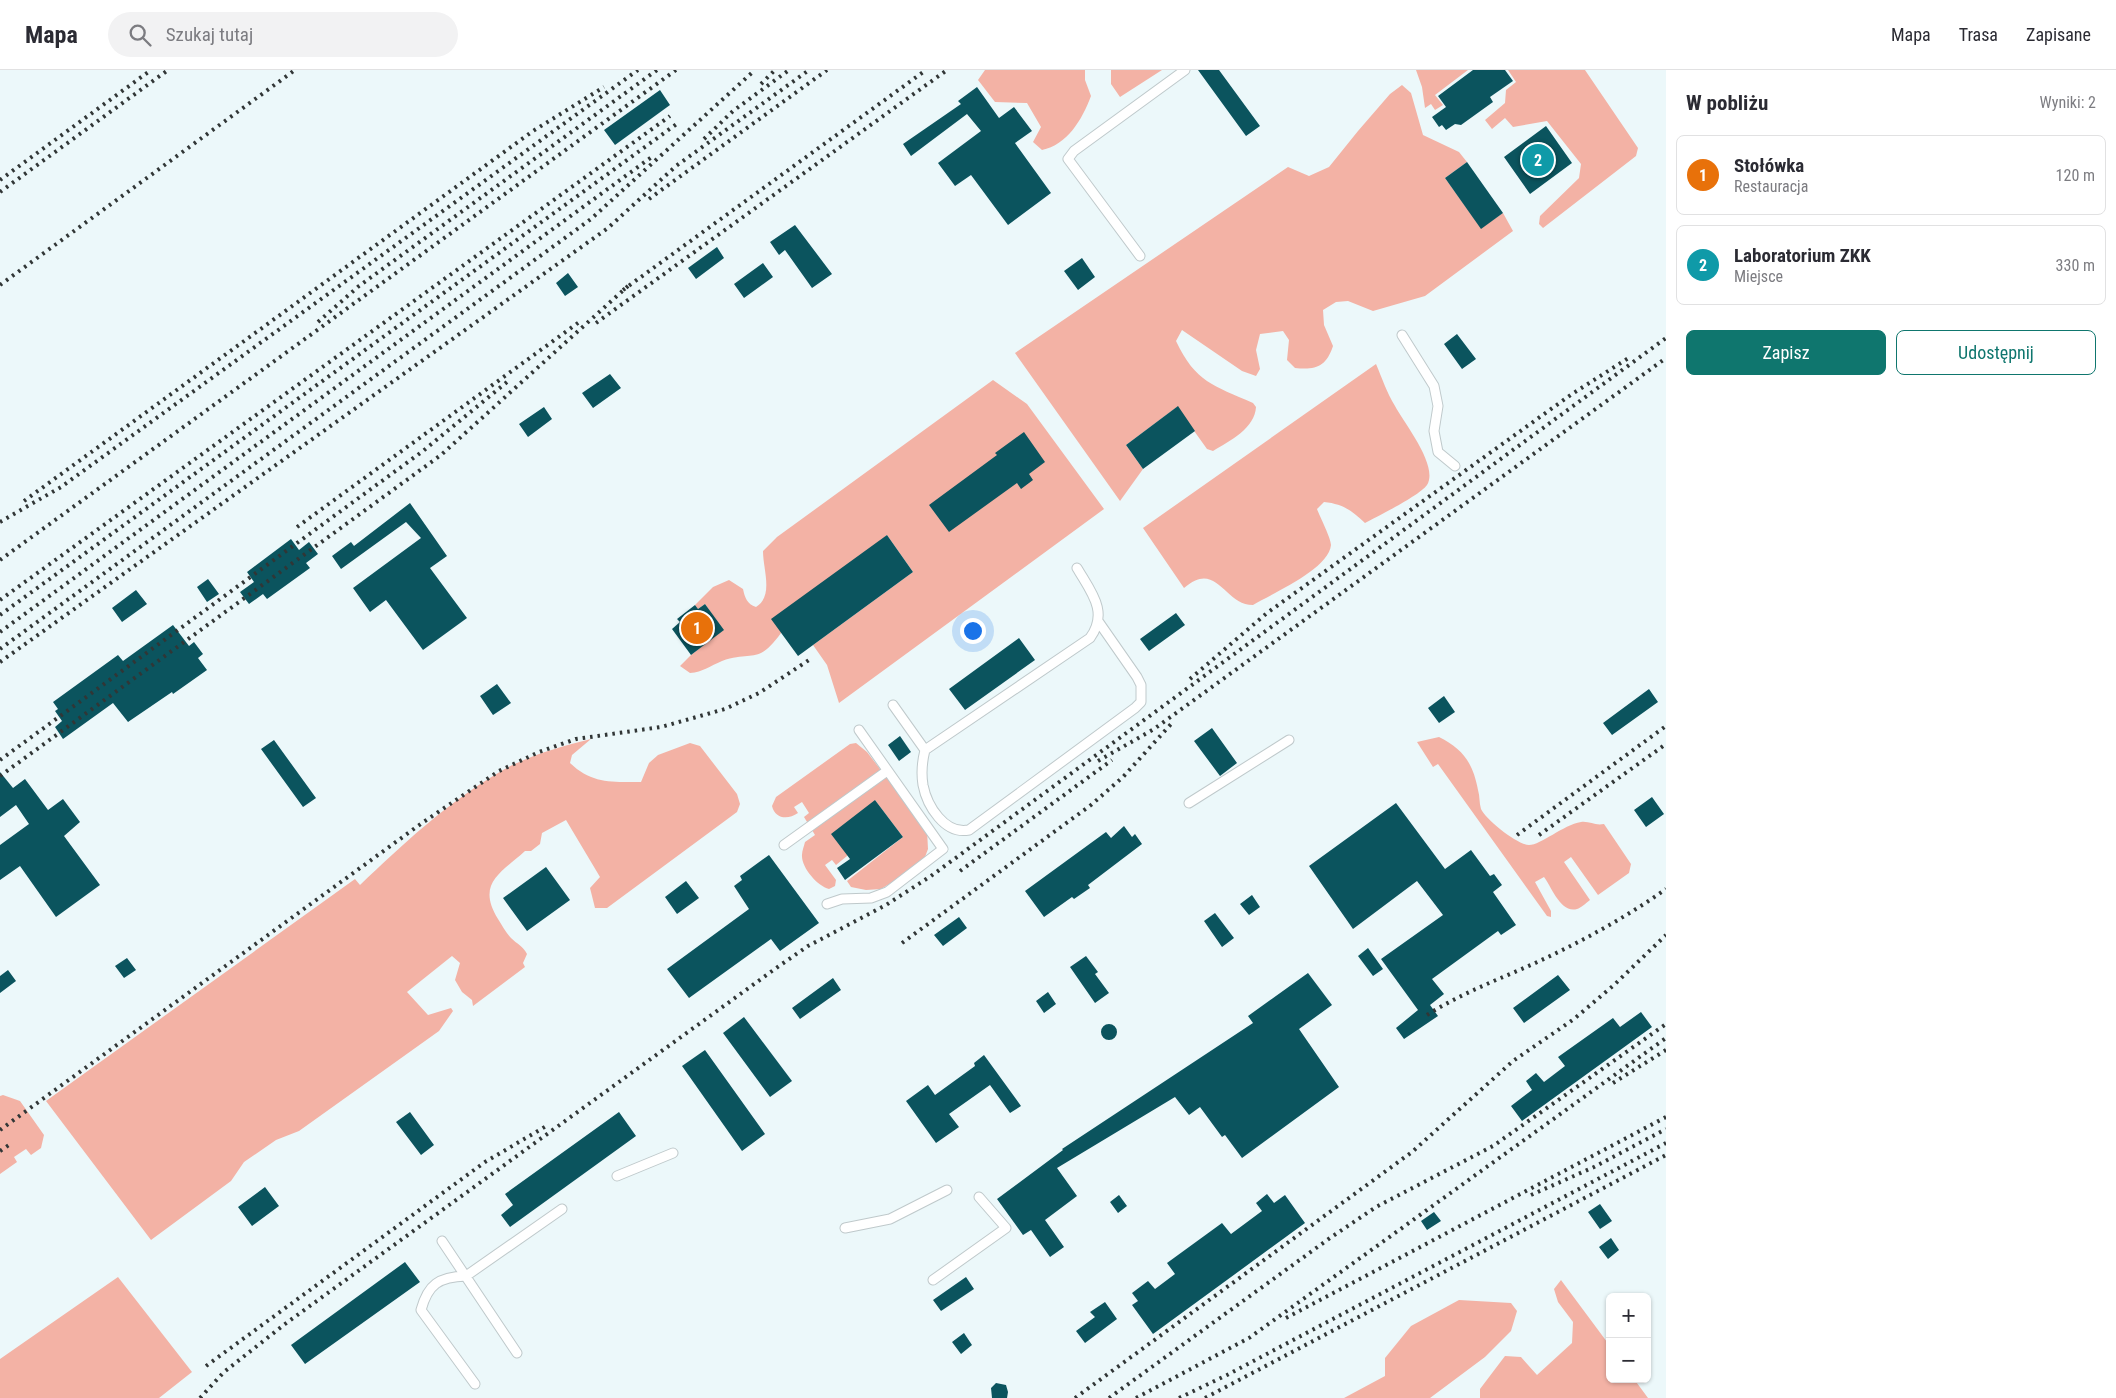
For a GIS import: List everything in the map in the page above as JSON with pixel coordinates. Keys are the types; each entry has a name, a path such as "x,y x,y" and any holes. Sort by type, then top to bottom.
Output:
{"lane":[{"path":"1140,256 1068,159 1074,152 1185,70"},
{"path":"1402,335 1434,386 1438,406 1434,431 1438,452 1454,466"},
{"path":"925,750 1090,638 1098,621 1098,604 1077,568"},
{"path":"893,705 925,750 922,774 927,799 945,824 963,831 969,830 1141,702 1141,685 1098,621"},
{"path":"827,904 842,898 871,898 887,892 943,849 859,730"},
{"path":"1189,803 1289,740"},
{"path":"784,846 887,771"},
{"path":"617,1176 673,1153"},
{"path":"845,1228 890,1219 946,1190"},
{"path":"933,1280 1006,1228 979,1197"},
{"path":"475,1384 421,1310 425,1296 435,1284 449,1276 466,1276 562,1209"},
{"path":"442,1241 518,1353"}],"shaded area":[{"path":"985,70 1085,70 1085,80 1091,96 1073,130 1059,143 1042,150 1033,142 1041,127 1027,103 995,102 978,80"},
{"path":"1111,70 1162,70 1120,97 1111,84"},
{"path":"1416,70 1468,70 1435,95 1443,105 1435,110 1431,104 1425,108 1422,87"},
{"path":"1508,70 1585,70 1638,148 1636,156 1543,228 1539,224 1540,216 1579,178 1581,164 1547,121 1513,127 1505,118 1492,129 1485,120 1505,103 1506,90 1516,82"},
{"path":"1402,85 1411,93 1423,135 1459,152 1467,162 1445,178 1481,228 1503,213 1513,231 1425,296 1373,311 1348,301 1336,302 1323,310 1324,325 1333,346 1327,359 1319,366 1295,368 1287,360 1289,340 1283,331 1260,334 1256,350 1260,369 1256,376 1242,371 1182,330 1176,341 1191,366 1216,387 1253,403 1256,407 1255,415 1246,428 1213,451 1207,449 1177,407 1126,445 1143,469 1120,501 1015,353 1288,167 1309,176 1329,167 1390,94"},
{"path":"1376,364 1392,401 1425,456 1429,477 1427,485 1423,490 1365,523 1346,508 1324,502 1317,509 1331,542 1328,554 1311,571 1253,605 1243,603 1213,581 1205,578 1195,580 1184,588 1143,528"},
{"path":"993,380 1027,404 1104,509 839,703 827,665 813,645 913,572 887,535 781,633 766,650 755,655 722,661 703,670 690,673 680,666 723,630 705,604 698,609 695,605 713,587 729,580 743,589 747,600 756,607 765,596 766,589 763,551 777,537"},
{"path":"1439,737 1455,747 1466,758 1476,780 1481,809 1503,831 1518,841 1529,845 1540,842 1581,822 1604,824 1631,864 1629,873 1598,895 1571,857 1564,862 1590,900 1577,909 1566,907 1557,898 1544,877 1535,882 1551,911 1551,917 1547,916 1438,764 1433,767 1417,742"},
{"path":"591,739 572,755 570,763 586,775 612,782 641,782 649,763 658,755 690,743 700,746 737,794 740,804 737,812 607,908 595,908 590,888 600,877 566,820 542,833 540,844 531,851 525,851 500,873 491,887 492,907 498,919 509,936 527,954 523,963 525,967 473,1006 472,1000 462,992 455,980 460,963 452,956 407,992 428,1015 451,1008 453,1011 439,1031 299,1131 276,1140 244,1162 231,1181 151,1240 46,1101 355,879 360,885 426,825 479,785 509,767 531,757"},
{"path":"856,743 867,752 927,830 928,849 919,866 881,889 866,890 851,887 847,881 903,837 875,800 847,856 836,865 832,860 825,865 836,880 835,886 829,889 820,884 811,875 802,860 805,842 815,835 804,817 809,813 802,802 794,807 798,813 790,817 779,816 772,806 776,797 850,744"},
{"path":"3,1095 20,1101 44,1135 41,1148 31,1155 26,1149 14,1157 17,1162 0,1174 0,1096"},
{"path":"118,1277 192,1372 159,1398 0,1398 0,1359"},
{"path":"1561,1280 1606,1341 1606,1383 1637,1383 1648,1398 1480,1398 1480,1389 1505,1356 1521,1357 1537,1375 1572,1343 1573,1322 1558,1302 1554,1289"},
{"path":"1459,1300 1511,1303 1517,1311 1511,1331 1485,1357 1430,1398 1344,1398 1385,1376 1385,1358 1411,1326"}],"building":[{"path":"1198,70 1219,70 1260,126 1246,136"},
{"path":"1473,70 1505,70 1513,81 1490,97 1493,102 1461,125 1455,124 1446,130 1442,125 1439,127 1432,117 1446,107 1438,96"},
{"path":"977,87 999,118 1014,107 1032,131 1015,143 1051,193 1008,225 971,175 955,186 938,163 981,131 967,114 911,156 903,144 961,104 958,101"},
{"path":"660,90 670,105 615,145 604,130"},
{"path":"1546,126 1572,163 1530,194 1504,157"},
{"path":"1467,162 1503,213 1481,229 1445,178"},
{"path":"795,225 832,274 812,288 785,250 779,255 770,242"},
{"path":"717,247 724,258 696,279 688,268"},
{"path":"1082,258 1095,277 1078,290 1064,271"},
{"path":"763,263 773,277 744,298 734,284"},
{"path":"568,273 578,287 565,296 556,283"},
{"path":"1457,334 1476,359 1462,369 1444,344"},
{"path":"610,374 621,388 593,408 582,393"},
{"path":"1178,406 1195,431 1143,469 1126,445"},
{"path":"544,407 552,419 528,437 519,424"},
{"path":"1024,432 1045,462 1029,474 1033,480 1021,489 1017,483 949,532 929,505 997,455 995,453"},
{"path":"410,503 447,556 430,568 467,618 423,650 386,600 370,612 353,588 421,538 406,522 341,569 332,556 351,542 354,546"},
{"path":"887,535 913,572 798,656 771,619"},
{"path":"291,539 299,550 309,542 318,554 306,563 310,568 267,599 263,594 249,604 240,592 254,582 247,572"},
{"path":"208,579 219,594 207,602 197,587"},
{"path":"136,590 147,604 122,622 112,608"},
{"path":"705,604 724,630 691,655 672,629 680,622 677,619 695,605 698,609"},
{"path":"1176,613 1185,625 1149,651 1140,639"},
{"path":"173,625 189,646 194,642 203,654 198,658 207,670 128,722 113,703 63,739 55,727 62,721 55,711 58,709 53,702 118,655 123,661"},
{"path":"1019,638 1035,660 965,710 949,689"},
{"path":"497,684 511,703 493,715 480,696"},
{"path":"1649,689 1658,702 1612,735 1603,723"},
{"path":"1444,696 1455,712 1439,723 1428,708"},
{"path":"1212,728 1237,763 1220,776 1194,741"},
{"path":"900,736 911,752 899,761 888,745"},
{"path":"274,740 316,798 303,807 261,749"},
{"path":"0,772 13,788 25,779 48,810 63,799 80,822 64,836 100,885 56,917 20,866 0,880 0,845 29,824 16,805 0,817"},
{"path":"1652,797 1664,814 1646,827 1634,810"},
{"path":"875,800 903,837 845,880 837,868 850,859 831,834"},
{"path":"1396,803 1445,869 1471,850 1490,876 1494,874 1502,885 1493,892 1516,925 1501,935 1498,931 1432,979 1444,994 1430,1005 1438,1016 1404,1039 1396,1028 1418,1010 1381,959 1443,915 1417,881 1353,929 1309,866"},
{"path":"1124,826 1132,837 1135,834 1142,844 1088,885 1090,888 1074,899 1072,897 1044,917 1025,891 1106,832 1111,838"},
{"path":"769,855 819,923 780,951 771,939 689,998 667,969 749,909 734,886 742,880 740,876"},
{"path":"546,867 570,900 527,931 503,898"},
{"path":"686,881 699,898 677,914 665,897"},
{"path":"1252,895 1260,907 1249,915 1240,904"},
{"path":"1215,913 1234,938 1222,947 1204,921"},
{"path":"959,917 967,928 943,946 934,935"},
{"path":"1368,948 1383,969 1373,976 1358,956"},
{"path":"1086,956 1098,972 1095,974 1109,993 1095,1003 1070,967"},
{"path":"127,958 136,970 124,978 115,966"},
{"path":"8,970 16,981 0,993 0,976"},
{"path":"1308,973 1332,1005 1299,1029 1339,1087 1242,1158 1225,1135 1222,1137 1200,1107 1189,1115 1175,1097 1057,1168 1077,1196 1045,1220 1064,1247 1050,1257 1031,1230 1023,1235 997,1199 1062,1149 1253,1023 1248,1016"},
{"path":"1558,975 1570,990 1524,1023 1513,1008"},
{"path":"833,978 841,990 800,1019 792,1008"},
{"path":"1048,992 1056,1004 1044,1013 1036,1001"},
{"path":"1641,1012 1652,1027 1522,1121 1511,1106 1532,1090 1526,1081 1536,1073 1544,1082 1565,1066 1558,1057 1613,1018 1620,1027"},
{"path":"744,1017 792,1081 770,1097 723,1033"},
{"path":"1106,1024 1112,1024 1117,1029 1115,1038 1106,1040 1101,1035 1101,1029"},
{"path":"705,1050 765,1134 742,1151 682,1066"},
{"path":"984,1055 1021,1106 1010,1113 990,1085 949,1114 959,1127 936,1143 906,1101 928,1085 935,1095 975,1066 974,1063"},
{"path":"410,1112 434,1145 421,1155 396,1122"},
{"path":"619,1112 636,1136 510,1227 501,1215 513,1205 505,1194"},
{"path":"265,1187 279,1206 252,1226 238,1207"},
{"path":"1267,1194 1274,1203 1285,1195 1305,1223 1153,1334 1132,1305 1138,1301 1132,1293 1148,1281 1155,1289 1175,1274 1167,1263 1222,1223 1231,1234 1262,1211 1256,1203"},
{"path":"1119,1195 1127,1206 1118,1213 1110,1202"},
{"path":"1600,1204 1612,1221 1600,1229 1588,1212"},
{"path":"1434,1212 1441,1221 1427,1230 1421,1221"},
{"path":"1611,1238 1619,1250 1608,1259 1599,1247"},
{"path":"405,1262 420,1282 305,1364 291,1345"},
{"path":"966,1277 974,1289 941,1311 933,1300"},
{"path":"1105,1302 1117,1319 1085,1343 1076,1331 1095,1317 1090,1312"},
{"path":"964,1333 972,1345 961,1354 952,1342"},
{"path":"996,1383 1006,1385 1007,1398 992,1398 991,1388"}],"railway":[{"path":"0,180 151,70"},
{"path":"0,192 168,70"},
{"path":"0,285 295,70"},
{"path":"0,522 61,487 638,70"},
{"path":"318,322 359,286 657,70"},
{"path":"0,560 676,70"},
{"path":"0,649 591,219 755,70"},
{"path":"761,84 775,70"},
{"path":"704,139 733,111 789,70"},
{"path":"0,662 608,228 676,166 809,70"},
{"path":"649,199 827,70"},
{"path":"623,290 926,70"},
{"path":"596,323 947,70"},
{"path":"24,501 533,131 604,87"},
{"path":"0,600 670,116"},
{"path":"0,615 678,123"},
{"path":"0,632 653,156"},
{"path":"0,776 441,455 628,286"},
{"path":"297,527 582,320"},
{"path":"200,1398 224,1372 285,1324 779,966 808,946 886,905 931,876 1666,338"},
{"path":"1190,679 1267,613 1572,394 1630,357"},
{"path":"1098,761 1154,729 1666,358"},
{"path":"0,760 423,451 507,382"},
{"path":"0,1130 422,823 499,771 539,752 576,739 661,727 725,709 759,693 812,658"},
{"path":"902,943 1091,805 1123,777 1172,723"},
{"path":"1517,835 1666,726"},
{"path":"1539,835 1666,744"},
{"path":"960,871 1112,760"},
{"path":"1427,1015 1466,994 1584,939 1666,889"},
{"path":"1075,1398 1412,1152 1513,1061 1574,1019 1614,985 1666,935"},
{"path":"1109,1398 1330,1238 1376,1207 1493,1146 1666,1024"},
{"path":"1136,1398 1249,1338 1666,1038"},
{"path":"1613,1083 1666,1050"},
{"path":"1286,1318 1666,1117"},
{"path":"206,1366 485,1162 548,1125"},
{"path":"1531,1195 1594,1167 1666,1129"},
{"path":"1179,1398 1227,1375 1666,1143"},
{"path":"0,1151 9,1145"},
{"path":"1205,1398 1666,1155"}],"place":[{"name":"Laboratorium ZKK","path":"1538,160"},
{"name":"Stołówka","path":"697,628"}]}
